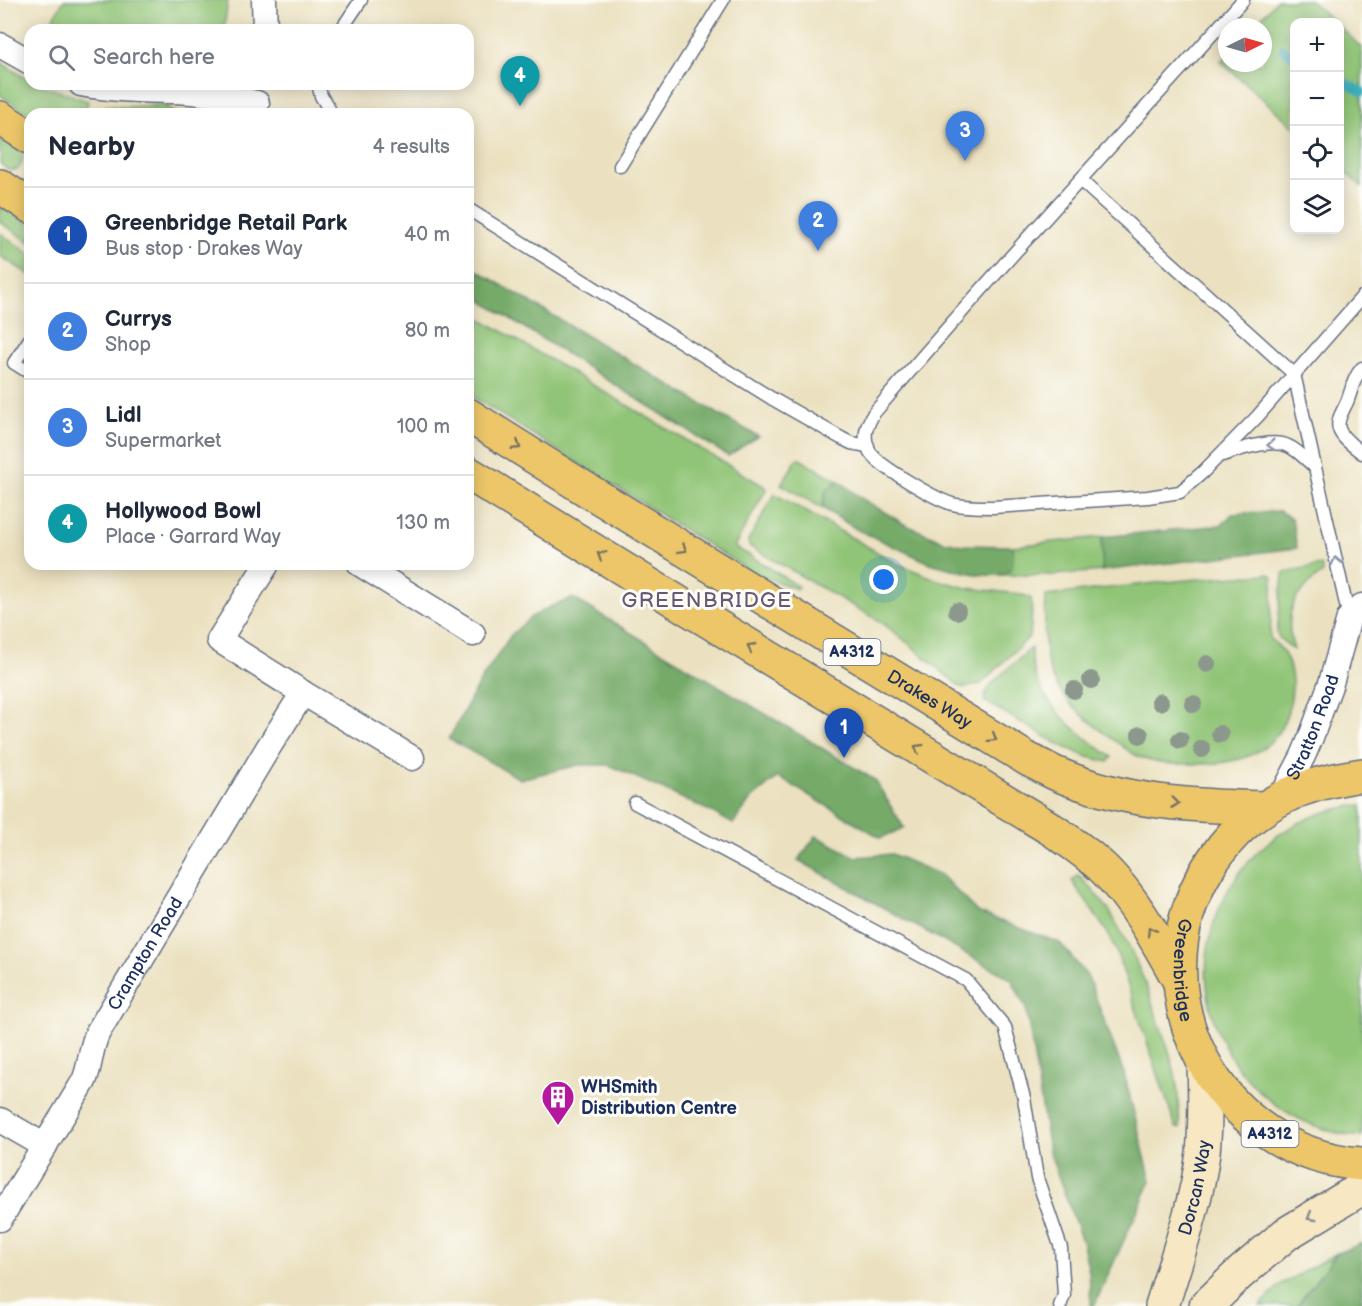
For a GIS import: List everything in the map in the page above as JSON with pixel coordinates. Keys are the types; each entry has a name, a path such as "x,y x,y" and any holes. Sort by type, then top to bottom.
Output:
{"main road":[{"path":"0,118 24,133"},
{"path":"0,186 24,202"},
{"name":"Drakes Way","path":"474,419 1029,760 1058,775 1095,788 1154,801 1196,806 1273,804"},
{"name":"A4312","path":"474,477 1074,844 1106,871 1126,896 1149,928 1180,982"},
{"name":"Greenbridge","path":"1362,775 1310,786 1273,804 1245,823 1214,858 1200,882 1184,928 1180,953 1181,995 1191,1037 1204,1064 1222,1092 1252,1122 1288,1144 1328,1159 1362,1164"},
{"name":"Dorcan Way","path":"1162,1306 1198,1179 1205,1126 1204,1064"},
{"path":"1206,1306 1286,1234 1362,1188"}],"street":[{"path":"264,0 265,24"},
{"path":"0,45 24,59"},
{"path":"148,90 195,92 257,100"},
{"path":"263,570 219,640 412,758"},
{"path":"370,570 473,634"},
{"path":"1358,614 1362,644"},
{"name":"Stratton Road","path":"1273,804 1303,756 1358,614"},
{"name":"Crampton Road","path":"0,1219 84,1081 89,1069 92,1043 98,1032 303,693"},
{"path":"0,1120 45,1146"}],"lane":[{"path":"345,24 361,0"},
{"path":"620,166 723,0"},
{"path":"1243,0 874,413 866,429 870,453 876,460 935,496 950,503 979,507 1174,494 1192,484 1221,455 1362,297"},
{"path":"320,90 328,108"},
{"path":"1080,180 1294,374 1314,466 1358,614"},
{"path":"474,213 771,398 841,438 868,446"},
{"path":"24,348 14,363 24,369"},
{"path":"1362,368 1353,382 1338,427 1341,434 1362,453"},
{"path":"1221,455 1263,445 1282,444 1292,448 1314,466"},
{"path":"635,803 966,980 1005,1027 1024,1098 1037,1178 1061,1248 1064,1295 1060,1306"}],"green space":[{"path":"64,0 228,0 225,24 50,24"},
{"path":"1277,0 1310,0 1330,18 1290,18 1290,123 1232,72 1272,72 1272,18 1261,18"},
{"path":"1344,31 1362,48 1362,187 1344,171"},
{"path":"0,62 24,77 24,90 56,90 88,101 86,108 24,108 24,111 0,95"},
{"path":"163,105 168,108 106,108 106,106"},
{"path":"0,138 23,152 22,162 16,170 9,170 0,164"},
{"path":"0,205 24,220 24,238 0,222"},
{"path":"0,233 24,250 24,271 0,256"},
{"path":"474,269 758,436 728,456 474,296"},
{"path":"474,315 767,488 734,547 798,586 797,589 753,573 474,398"},
{"path":"798,458 839,481 826,490 822,508 781,484"},
{"path":"839,481 861,498 904,524 943,541 963,545 1013,546 1012,568 1004,574 995,575 959,571 930,563 858,530 822,508 826,490"},
{"path":"775,494 898,564 938,580 967,588 1020,594 1031,598 1032,613 1028,638 981,684 965,688 959,686 881,622 749,546 748,541"},
{"path":"1279,511 1292,519 1297,548 1102,571 1102,537 1222,525 1232,514"},
{"path":"1102,537 1102,571 1053,575 996,575 1004,573 1013,561 1013,546"},
{"path":"1321,565 1323,573 1297,597 1290,615 1294,650 1279,638 1277,633 1283,574"},
{"path":"1270,574 1273,577 1270,639 1281,648 1287,660 1291,672 1292,691 1284,722 1269,744 1259,751 1235,760 1209,764 1169,764 1138,757 1085,718 1067,700 1054,680 1045,650 1046,596 1158,583"},
{"path":"573,598 875,780 904,828 881,838 778,777 751,799 733,824 712,812 609,765 579,765 520,779 449,739 479,683 511,635 531,617"},
{"path":"1031,648 1035,675 1052,706 1091,742 1112,757 1108,762 1088,757 1060,745 984,701 990,685"},
{"path":"1362,805 1362,1137 1334,1132 1306,1122 1272,1102 1253,1085 1236,1065 1215,1024 1207,981 1210,939 1224,899 1247,864 1278,835 1317,815"},
{"path":"816,836 856,857 892,854 941,875 977,912 1060,943 1088,977 1124,1073 1151,1181 1094,1306 1091,1306 1089,1272 1083,1244 1049,1151 1026,1008 1011,979 798,860"},
{"path":"1078,875 1109,910 1144,980 1170,1054 1177,1083 1180,1128 1176,1128 1117,953 1107,932 1072,881"},
{"path":"1362,1243 1362,1306 1297,1306 1337,1253"},
{"path":"1337,1253 1297,1306 1260,1306 1281,1284"}],"waterway":[{"path":"1283,49 1290,53"},
{"path":"1344,82 1362,92"}],"place":[{"name":"Hollywood Bowl","path":"520,106"},
{"name":"Lidl","path":"965,161"},
{"name":"Currys","path":"818,251"},
{"name":"Greenbridge Retail Park","path":"844,758"},
{"name":"WHSmith Distribution Centre","path":"558,1126"}],"district":[{"name":"GREENBRIDGE","path":"707,600"}]}
